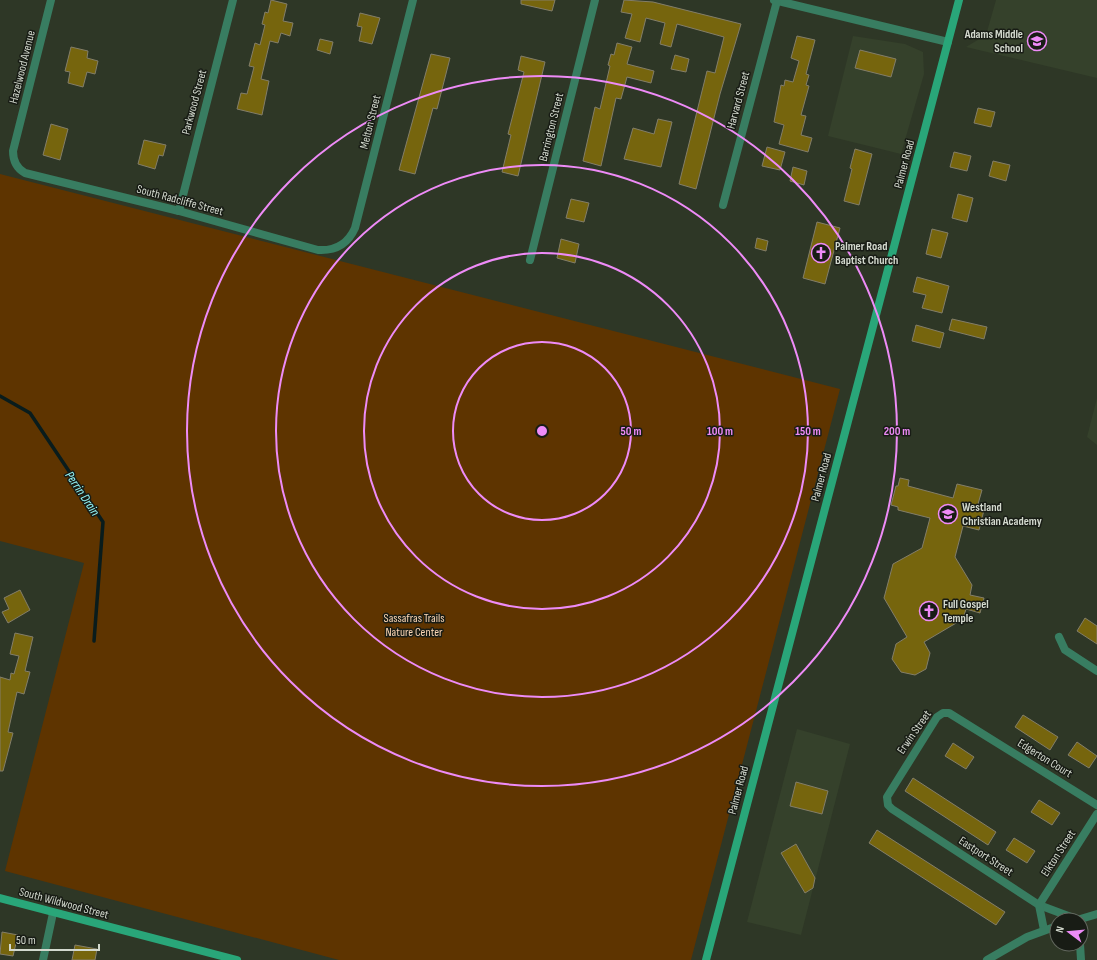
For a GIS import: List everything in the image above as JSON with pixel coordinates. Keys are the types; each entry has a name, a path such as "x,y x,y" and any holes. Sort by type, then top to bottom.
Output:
{"street":[{"name":"Hazelwood Avenue","path":"15,164 13,151 51,0"},
{"name":"Parkwood Street","path":"178,211 233,0"},
{"name":"Melton Street","path":"342,245 348,240 355,228 413,0"},
{"name":"Barrington Street","path":"530,260 595,0"},
{"path":"775,0 948,42"},
{"name":"Harvard Street","path":"723,205 775,0"},
{"name":"Palmer Road","path":"706,960 959,0"},
{"name":"South Radcliffe Street","path":"15,164 26,173 178,211 318,250 327,251 342,245"},
{"path":"1059,637 1065,650 1097,672"},
{"name":"Erwin Street","path":"887,802 888,793 937,717 943,713 953,714 980,731"},
{"name":"Edgerton Court","path":"980,731 1097,805"},
{"name":"Eastport Street","path":"887,802 892,809 1039,905 1057,912"},
{"name":"Elkton Street","path":"1039,905 1097,814"},
{"name":"South Wildwood Street","path":"0,898 237,960"},
{"path":"1039,905 1044,930"},
{"path":"42,960 53,913"},
{"path":"987,960 1011,945 1049,928"}],"shaded area":[{"name":"Adams Middle School","path":"996,0 1097,0 1097,78 966,47 986,35"},
{"path":"853,36 905,44 923,52 924,74 901,154 828,136"},
{"path":"1097,398 1097,445 1087,437"},
{"path":"797,729 850,744 801,935 747,922"}],"green space":[{"name":"Sassafras Trails Nature Center","path":"0,174 840,389 691,960 339,960 5,871 84,563 0,541"}],"building":[{"path":"271,0 287,4 283,21 293,23 290,36 281,33 278,43 270,41 261,79 269,81 262,115 237,109 241,93 247,94 254,67 249,66 255,43 260,45 265,25 262,24 265,12 268,13"},
{"path":"521,0 555,0 552,11 521,4"},
{"path":"624,0 653,2 741,24 720,94 696,189 679,184 707,71 715,73 724,37 677,24 671,47 660,44 665,23 646,18 640,42 625,38 632,14 621,12"},
{"path":"360,13 380,18 372,44 359,41 362,27 357,26"},
{"path":"797,36 815,40 806,74 809,75 806,85 809,86 801,115 806,116 801,135 812,138 808,152 779,144 784,125 774,122 781,85 784,86 785,80 793,82 799,61 791,58"},
{"path":"320,39 333,42 330,54 317,50"},
{"path":"617,43 632,47 627,64 654,71 651,83 627,77 621,99 616,98 601,166 583,161 595,107 600,109 610,66 608,65 611,54 614,55"},
{"path":"71,47 88,51 87,58 98,61 95,74 87,72 83,87 68,83 70,72 65,71"},
{"path":"860,50 896,59 891,77 855,68"},
{"path":"431,54 450,58 437,109 433,108 415,174 399,170"},
{"path":"675,55 689,59 686,72 671,69"},
{"path":"521,56 545,62 518,176 502,172 511,135 508,134 524,72 518,70"},
{"path":"978,108 995,112 991,127 974,123"},
{"path":"658,119 672,122 661,167 624,159 633,128 654,134"},
{"path":"51,124 68,129 60,160 43,155"},
{"path":"144,140 166,145 163,156 159,155 155,169 138,164"},
{"path":"767,147 785,152 780,170 762,166"},
{"path":"855,149 872,154 859,205 844,201 852,169 850,168"},
{"path":"954,152 971,156 967,171 950,167"},
{"path":"993,161 1010,165 1006,181 989,176"},
{"path":"793,167 807,171 804,185 790,181"},
{"path":"958,194 973,198 967,222 952,218"},
{"path":"571,199 589,203 584,222 566,218"},
{"name":"Palmer Road Baptist Church","path":"817,222 840,228 825,284 803,278"},
{"path":"932,229 948,233 941,258 926,254"},
{"path":"757,238 768,241 766,251 755,248"},
{"path":"561,239 579,244 575,263 557,258"},
{"path":"917,277 949,286 942,313 922,308 926,295 913,292"},
{"path":"952,319 987,327 984,339 949,330"},
{"path":"916,325 944,333 940,348 912,341"},
{"name":"Full Gospel Temple","path":"900,478 909,480 908,486 953,498 957,484 982,490 978,504 985,506 979,530 963,526 955,557 972,585 970,595 984,598 980,613 966,609 963,619 924,642 930,653 926,669 915,675 901,672 892,659 896,644 907,637 884,598 893,564 922,548 930,518 898,510 898,507 891,505 896,486 898,486"},
{"path":"20,590 30,610 8,623 2,612 9,609 4,598"},
{"path":"1085,618 1097,626 1097,644 1077,631"},
{"path":"15,633 33,637 25,671 30,672 24,694 17,692 8,732 13,733 3,771 0,771 0,677 10,680 11,673 14,674 19,656 10,654"},
{"path":"1023,715 1058,737 1050,750 1015,727"},
{"path":"1077,742 1097,756 1089,768 1068,755"},
{"path":"953,743 974,757 966,769 945,756"},
{"path":"913,778 996,832 988,845 905,791"},
{"path":"796,782 828,791 822,814 790,806"},
{"path":"1039,800 1060,813 1052,825 1031,812"},
{"path":"877,830 1005,912 996,925 869,843"},
{"path":"1014,838 1035,851 1027,863 1006,850"},
{"path":"796,844 815,878 813,888 805,893 781,853"},
{"path":"2,932 18,935 13,956 0,954"},
{"path":"75,945 97,949 95,960 72,960"}],"waterway":[{"name":"Perrin Drain","path":"0,396 30,413 103,522 94,641"}],"place":[{"name":"Adams Middle School","path":"1037,41"},
{"name":"Palmer Road Baptist Church","path":"821,253"},
{"name":"Westland Christian Academy","path":"948,514"},
{"name":"Full Gospel Temple","path":"929,611"}]}
